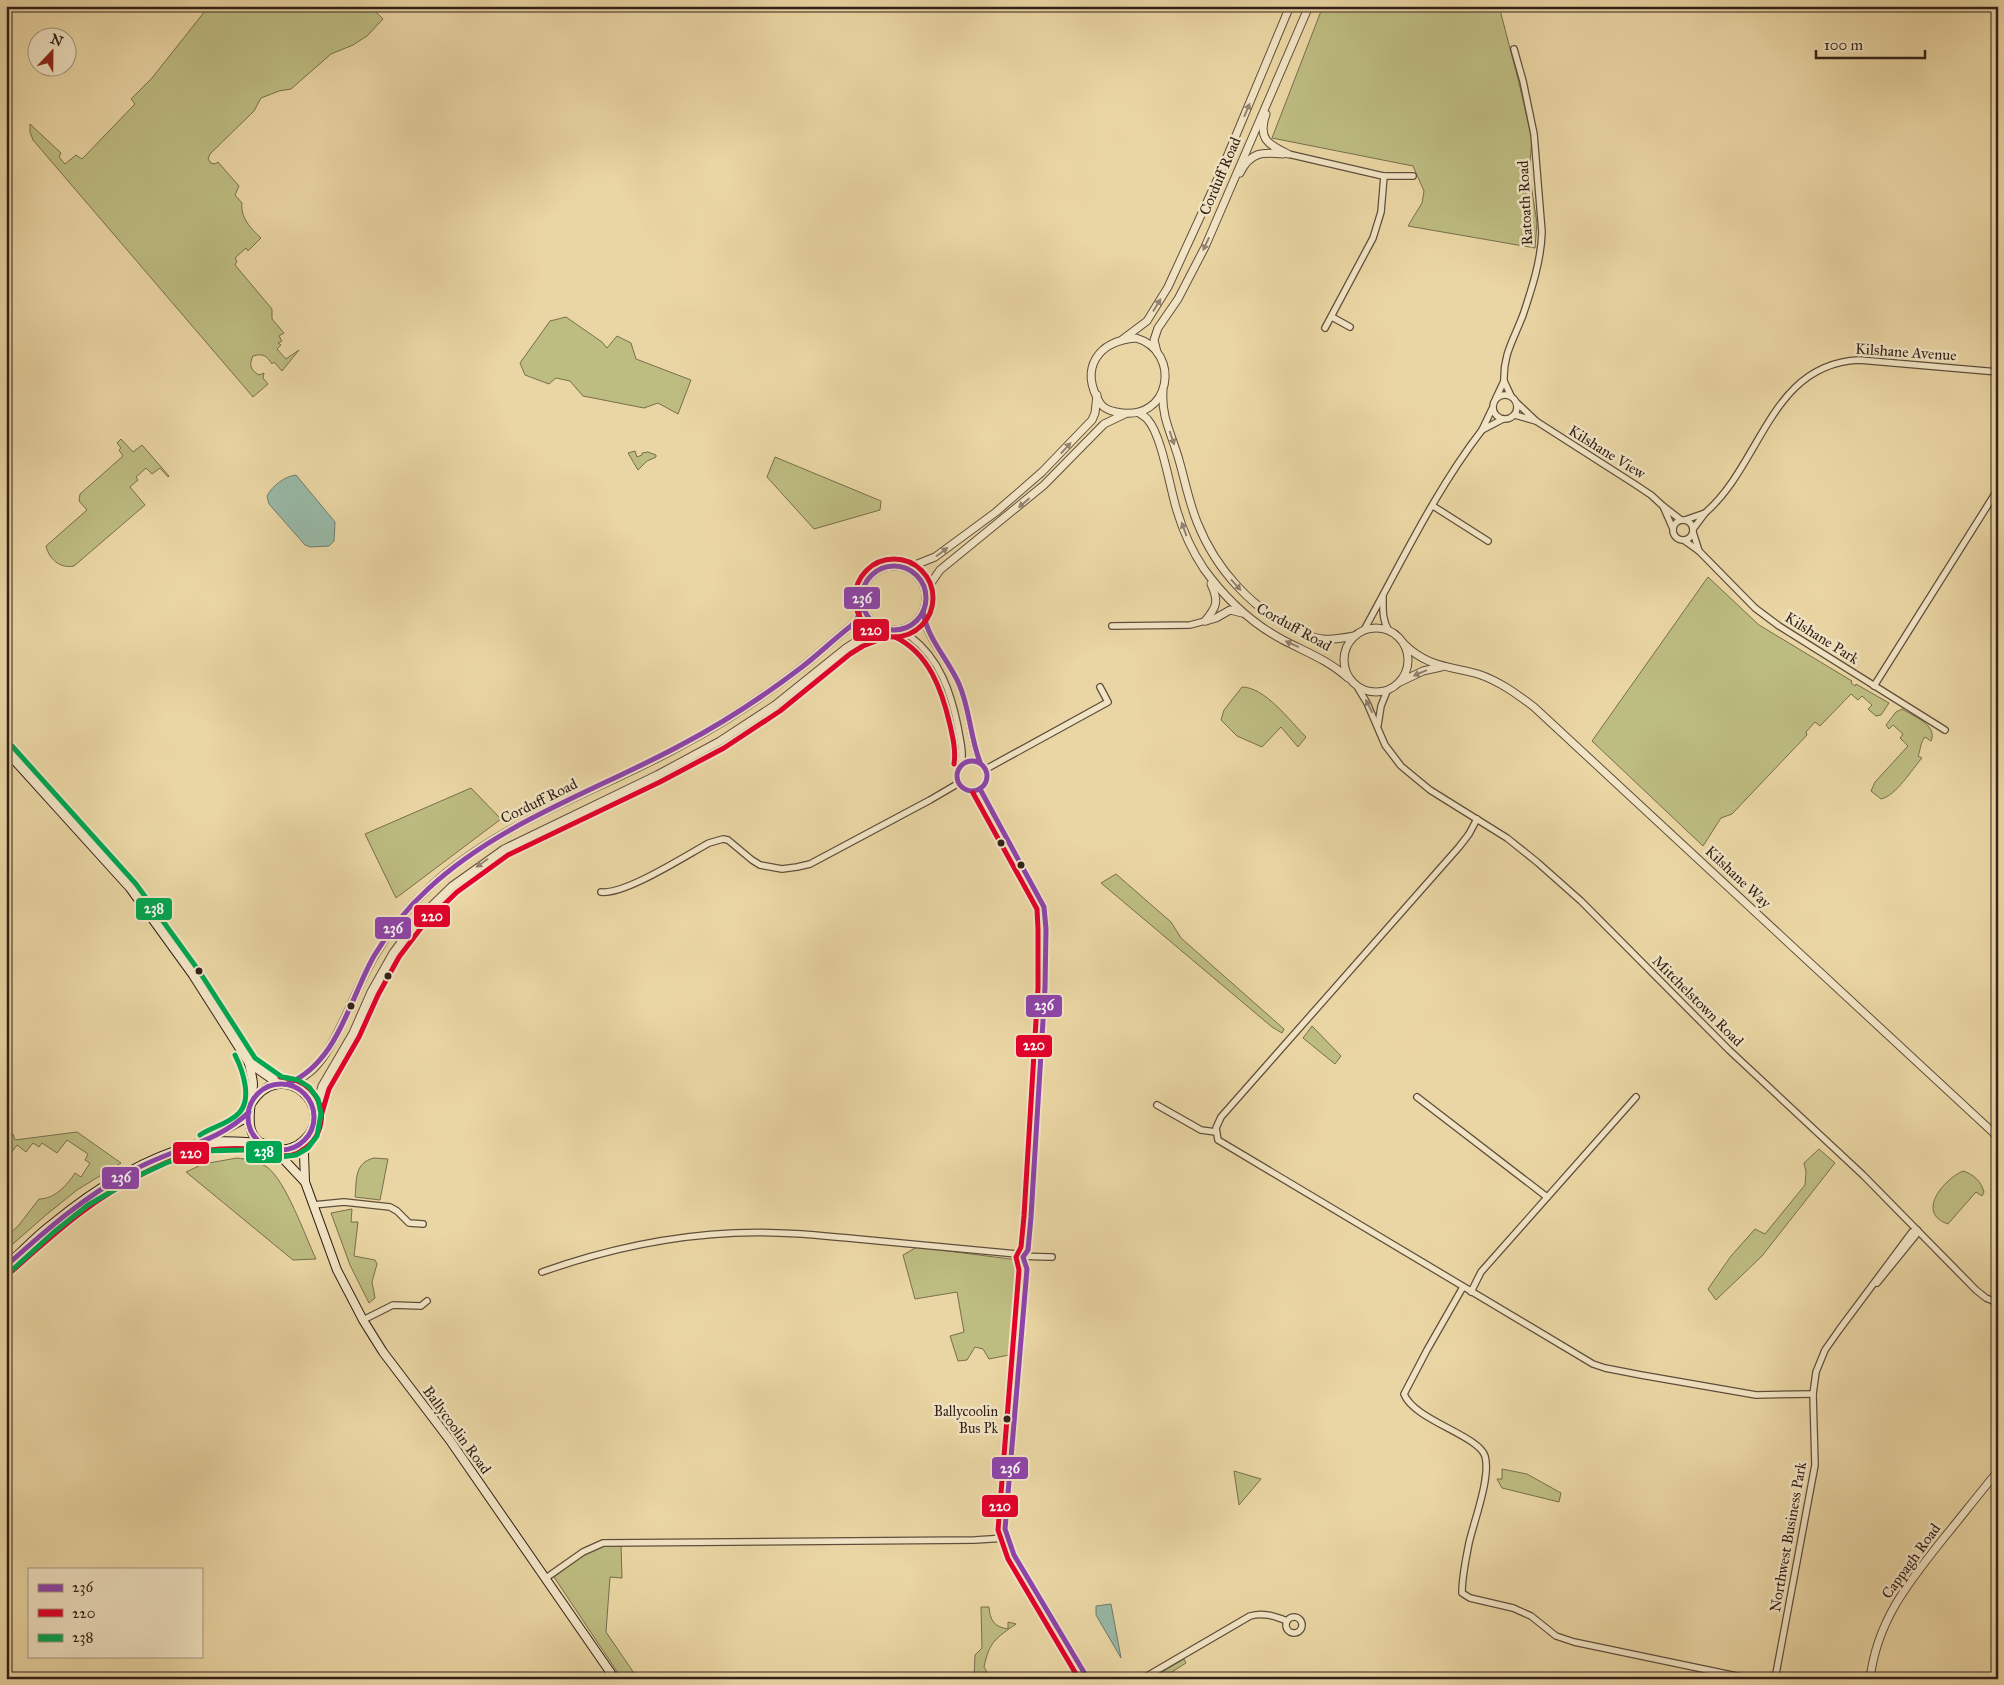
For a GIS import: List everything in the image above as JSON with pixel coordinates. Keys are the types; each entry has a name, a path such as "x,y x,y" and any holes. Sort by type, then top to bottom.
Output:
{"main road":[{"path":"6,751 130,888 190,971 249,1063 253,1083 248,1119 253,1133 262,1143 274,1149 293,1148 307,1138 314,1122 311,1102 296,1086 283,1084 249,1063"},
{"path":"6,1266 50,1226 84,1199 139,1167 163,1156 198,1144 242,1120 256,1095 264,1089 283,1084"},
{"name":"Ballycoolin Road","path":"307,1138 304,1154 305,1182 337,1270 363,1320 383,1352 449,1439 615,1679"},
{"path":"198,1144 220,1142 262,1143"},
{"name":"Ballycoolin Road","path":"274,1149 305,1182"}],"street":[{"name":"Corduff Road","path":"1123,339 1147,321 1168,287 1219,176 1290,6"},
{"name":"Corduff Road","path":"1157,352 1154,340 1158,328 1178,299 1192,273 1220,213 1309,6"},
{"path":"1290,48 1285,67 1264,120 1264,136 1270,146 1288,154 1322,164 1384,176 1414,176"},
{"name":"Ratoath Road","path":"1511,396 1504,381 1504,360 1530,294 1540,256 1542,237 1534,134 1514,49"},
{"path":"1220,213 1249,160 1262,152 1288,154"},
{"path":"1325,328 1366,252 1377,227 1383,198 1384,176"},
{"path":"1332,316 1350,327"},
{"path":"1136,338 1146,341 1157,352 1165,370 1163,391 1154,404 1139,413 1125,414 1110,410 1101,405 1092,386 1091,373 1097,355 1102,350 1123,339 1136,338"},
{"name":"Kilshane Avenue","path":"1693,530 1705,513 1726,490 1792,388 1822,367 1842,361 1859,360 1998,372"},
{"name":"Ratoath Road","path":"1496,398 1504,381"},
{"name":"Corduff Road","path":"1163,391 1164,419 1179,458 1190,503 1204,539 1224,571 1238,588 1256,604 1289,626 1322,639 1354,636"},
{"path":"1097,395 1092,420 1042,472 996,512 935,557 915,565 883,568 871,576 863,589 863,604 871,620 886,629 898,630 910,637 938,668 949,689 963,752 961,765 957,773 959,782 966,789 975,791 980,789 986,783 986,769 980,762 974,749 959,684 924,624 923,612 931,584 940,570 1044,485 1104,424 1125,414"},
{"path":"1364,630 1397,566 1482,430 1496,398 1504,395 1511,396 1517,403 1514,415 1482,430"},
{"name":"Kilshane View","path":"1517,403 1536,421 1651,495 1683,520"},
{"path":"1492,409 1496,416 1503,419"},
{"name":"Corduff Road","path":"1139,413 1148,420 1156,435 1176,510 1188,541 1204,570 1244,615 1283,640 1325,660 1348,678"},
{"name":"Kilshane View","path":"1514,415 1536,421"},
{"path":"1874,686 1998,489"},
{"path":"1433,506 1488,541"},
{"name":"Kilshane View","path":"1663,506 1673,529"},
{"name":"Kilshane Avenue","path":"1683,520 1705,513"},
{"path":"1683,520 1690,524 1693,530 1691,537 1685,540 1676,538 1673,529 1676,523 1683,520"},
{"name":"Kilshane Park","path":"1693,530 1699,551"},
{"name":"Kilshane Park","path":"1685,540 1699,551 1755,608 1779,626 1945,730"},
{"path":"896,566 914,572 920,579 926,597"},
{"path":"1204,570 1216,594 1216,604 1205,621"},
{"path":"1383,595 1383,616 1389,631"},
{"name":"Corduff Road","path":"283,1084 308,1074 322,1059 338,1032 363,978 386,939 414,902 445,873 491,840 555,807 650,763 741,711 804,665 851,626 863,604"},
{"path":"1112,626 1190,625 1216,618 1230,610 1244,615"},
{"path":"898,630 912,624 923,612"},
{"path":"1377,628 1398,636 1404,644 1408,662 1400,682 1387,691 1377,693 1367,692 1358,688 1348,678 1343,659 1348,643 1354,636 1364,630 1377,628"},
{"name":"Corduff Road","path":"314,1114 322,1086 353,1033 371,992 393,953 418,919 452,886 504,849 657,775 720,741 788,696 846,648 860,639 886,629"},
{"name":"Kilshane Way","path":"1404,644 1414,654 1441,667 1479,675 1498,683 1534,707 1998,1137"},
{"name":"Kilshane Way","path":"1400,682 1423,671 1441,667"},
{"path":"986,769 1108,702 1100,687"},
{"name":"Mitchelstown Road","path":"1358,688 1388,749 1409,774 1430,790 1507,838 1581,901 1729,1050 1863,1175 1976,1290 1986,1298 1998,1303"},
{"path":"1378,726 1381,706 1387,691"},
{"path":"961,765 970,760 980,762"},
{"path":"601,892 608,893 626,888 709,843 723,839 732,843 752,860 766,867 782,869 810,864 930,800 959,782"},
{"path":"980,789 1044,907 1046,929 1045,967"},
{"path":"1477,819 1459,847 1221,1117 1217,1124 1218,1140 1569,1350 1605,1368 1756,1396 1812,1394"},
{"path":"1417,1097 1547,1197"},
{"path":"1471,1292 1481,1272 1636,1097"},
{"path":"1156,1105 1201,1130 1216,1132"},
{"path":"313,1205 344,1202 390,1207 410,1223 424,1224"},
{"name":"Northwest Business Park","path":"1775,1679 1815,1465 1812,1394 1816,1372 1825,1350 1867,1294 1916,1235 1917,1230"},
{"path":"542,1272 580,1259 639,1244 734,1233 802,1234 1016,1254 1023,1257 1035,1255 1052,1257"},
{"path":"1023,1257 1027,1269 1005,1515 1006,1538 1088,1679"},
{"path":"1464,1287 1404,1394 1410,1405 1472,1443 1484,1455 1486,1468 1482,1496 1469,1544 1462,1592 1470,1598 1513,1608 1532,1616 1556,1636 1574,1642 1751,1679"},
{"path":"363,1320 393,1305 421,1306 427,1301"},
{"name":"Cappagh Road","path":"1870,1679 1872,1659 1882,1629 1895,1603 1913,1576 1998,1471"},
{"path":"546,1578 583,1552 604,1543 975,1540 1006,1538"},
{"path":"1142,1679 1257,1613 1270,1614 1287,1621"}],"shaded area":[{"path":"209,6 370,6 383,19 367,36 353,45 331,54 291,89 279,91 261,98 254,111 210,154 208,159 211,163 215,164 218,162 239,186 235,195 242,203 244,218 261,238 248,251 246,248 235,258 237,261 235,265 272,309 272,319 284,333 279,336 282,341 278,343 281,345 277,349 286,359 299,350 282,371 274,362 272,364 264,356 253,356 251,362 252,369 259,375 264,373 263,378 268,384 253,397 33,140 30,132 30,124 61,153 59,157 65,164 76,155 82,159 135,104 131,99 152,78"},
{"path":"1323,6 1499,6 1532,140 1529,172 1537,223 1535,248 1408,226 1422,203 1424,191 1413,166 1272,138"},
{"path":"566,317 602,342 607,348 617,336 631,343 636,359 691,380 678,414 658,403 644,408 583,396 570,381 556,378 549,384 525,375 520,363 550,321"},
{"path":"121,439 133,452 142,445 169,476 160,468 152,474 146,468 136,477 138,480 130,487 145,505 74,566 64,566 52,559 46,546 87,510 79,501 80,494 123,456 119,450 121,448 117,443"},
{"path":"635,451 637,457 642,455 642,453 648,452 656,455 656,457 647,461 638,470 628,453"},
{"path":"775,457 881,501 880,510 814,529 767,477"},
{"path":"296,475 335,522 334,541 329,546 310,547 305,545 269,504 267,496 272,489 283,479"},
{"path":"1708,577 1759,625 1852,681 1851,683 1855,686 1856,684 1889,703 1881,715 1876,716 1868,709 1872,705 1862,696 1858,700 1851,694 1820,726 1815,722 1806,732 1807,735 1732,814 1721,818 1703,846 1592,741"},
{"path":"1242,687 1251,688 1259,693 1285,714 1306,737 1298,747 1281,727 1262,747 1237,736 1221,720 1224,710"},
{"path":"1902,709 1928,726 1932,735 1931,741 1925,737 1918,756 1922,758 1898,788 1887,797 1881,799 1871,791 1875,782 1908,746 1900,738 1903,734 1893,725 1889,729 1886,725 1896,712"},
{"path":"471,788 501,819 396,898 365,834"},
{"path":"1116,874 1171,922 1181,938 1284,1029 1282,1033 1272,1027 1101,883"},
{"path":"1312,1026 1341,1056 1335,1064 1303,1038"},
{"path":"77,1132 121,1163 77,1190 6,1250 6,1237 19,1225 39,1199 55,1194 75,1173 81,1177 90,1163 85,1160 88,1154 67,1140 57,1153 42,1143 39,1147 33,1143 26,1152 17,1145 6,1160 6,1135 13,1134 15,1140"},
{"path":"1819,1149 1835,1163 1762,1256 1716,1300 1708,1289 1731,1256 1755,1229 1765,1234 1805,1185 1806,1172 1804,1163"},
{"path":"237,1158 267,1167 274,1174 288,1196 316,1259 293,1260 186,1172 203,1164"},
{"path":"374,1158 388,1159 380,1200 355,1197 360,1168 368,1160"},
{"path":"1963,1171 1976,1178 1984,1192 1982,1196 1976,1192 1948,1224 1938,1219 1933,1205 1941,1188"},
{"path":"352,1209 351,1222 358,1222 354,1256 375,1260 377,1264 372,1282 375,1298 369,1303 350,1265 331,1213"},
{"path":"917,1247 1018,1260 1014,1354 989,1359 983,1349 975,1347 967,1360 958,1361 950,1336 964,1332 957,1292 915,1299 903,1255"},
{"path":"1502,1469 1527,1474 1561,1493 1559,1502 1502,1488 1497,1479 1502,1479"},
{"path":"1234,1471 1261,1479 1239,1505"},
{"path":"621,1544 622,1578 610,1577 606,1632 638,1679 622,1679 554,1577 578,1558 592,1550"},
{"path":"1111,1604 1121,1658 1096,1615 1096,1606"},
{"path":"981,1607 989,1607 990,1616 999,1627 1008,1629 1008,1622 1016,1624 994,1641 988,1652 984,1667 991,1679 974,1679 975,1655 982,1648"},
{"path":"1184,1659 1186,1663 1167,1675 1165,1679 1150,1679"}],"transit line":[{"name":"220","path":"886,559 902,559 916,565 927,576 933,590 933,598 933,606 927,620 916,631 902,637 886,637 872,631 861,620 855,606 855,590 861,576 872,565 886,559"},
{"name":"236","path":"894,566 906,569 917,575 923,586 926,598 923,610 917,621 906,627 894,630 882,627 871,621 865,610 862,598 865,586 871,575 882,569 894,566"},
{"name":"236","path":"287,1084 304,1074 319,1061 330,1046 340,1029 374,956 399,920 420,896 456,865 517,826 649,762 743,709 802,667 851,626 857,619 863,604"},
{"name":"236","path":"923,612 929,632 955,675 963,694 980,762"},
{"name":"220","path":"321,1116 329,1089 359,1037 378,995 399,957 424,924 457,892 508,855 660,782 724,748 780,711 850,654 863,646 889,636"},
{"name":"220","path":"895,637 917,653 938,686 947,712 952,735 954,764"},
{"name":"238","path":"11,1271 54,1232 88,1205 142,1174 199,1151 260,1150 280,1157 296,1155 308,1148 317,1136 321,1114 318,1099 309,1087 298,1080 282,1077 255,1058 199,971 136,884 12,746"},
{"name":"236","path":"972,761 983,765 987,776 983,787 972,791 961,787 957,776 961,765 972,761"},
{"name":"236","path":"980,789 1044,907 1046,929 1045,988 1031,1217 1028,1250 1023,1257 1027,1269 1005,1529 1014,1555 1088,1679"},
{"name":"220","path":"973,793 1037,909 1038,929 1038,988 1024,1216 1021,1247 1016,1257 1019,1270 998,1530 1008,1559 1079,1679"},
{"name":"238","path":"200,1135 230,1120 243,1108 246,1093 245,1085 235,1055"},
{"name":"220","path":"11,1272 92,1204 148,1171 174,1159 194,1152 219,1149 250,1149 282,1156 289,1156 301,1151 316,1137 320,1128 321,1110 313,1092 305,1085 280,1077"},
{"name":"236","path":"281,1084 294,1087 304,1094 311,1104 314,1117 311,1130 304,1140 294,1147 281,1150 268,1147 258,1140 251,1130 248,1117 251,1104 258,1094 268,1087 281,1084"},
{"name":"236","path":"6,1266 51,1226 99,1190 148,1163 223,1131 237,1123 249,1112"}],"place":[{"name":"Ballycoolin Bus Pk","path":"1007,1419"}]}
